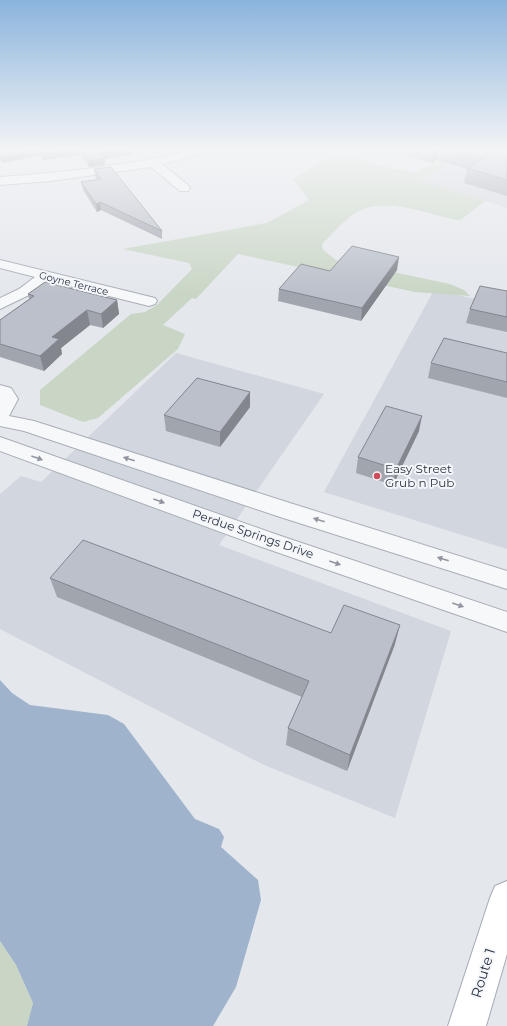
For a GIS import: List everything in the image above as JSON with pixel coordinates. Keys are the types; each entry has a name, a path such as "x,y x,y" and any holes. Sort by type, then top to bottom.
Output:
{"main road":[{"name":"Route 1","path":"467,1026 507,898"}],"street":[{"name":"Goyne Terrace","path":"0,264 149,302"},
{"path":"0,304 24,292 46,276"},
{"path":"0,391 4,392 9,399 0,414"},
{"path":"0,420 27,426 507,580"},
{"name":"Perdue Springs Drive","path":"0,444 267,540 507,622"}],"shaded area":[{"path":"475,198 507,198 507,208"},
{"path":"434,290 507,306 507,549 324,492"},
{"path":"176,353 324,394 219,545 451,631 395,818 264,765 0,629 0,494 21,476 41,482"}],"green space":[{"path":"307,198 475,198 485,201 462,219 457,220 403,207 376,206 363,209 351,216 322,244 323,250 336,260 450,284 464,290 470,296 415,292 238,254 196,299 192,298 163,325 185,334 178,349 98,418 83,422 40,405 40,390 131,314 145,312 158,304 192,269 189,263 123,249 267,223 309,200"},
{"path":"0,941 16,965 33,1003 27,1026 0,1026"}],"water":[{"path":"0,680 12,693 30,705 108,715 124,724 195,819 219,829 224,837 221,847 258,880 261,900 236,987 213,1026 27,1026 33,1003 16,965 0,941"}],"building":[{"path":"92,198 136,198 162,231 100,202 96,204"},
{"path":"352,246 399,257 362,308 279,289 301,264 330,271"},
{"path":"45,282 117,300 101,314 87,310 52,337 59,339 40,356 0,344 0,320 34,296 28,294"},
{"path":"480,286 507,291 507,317 470,309"},
{"path":"444,338 507,353 507,382 431,363"},
{"path":"197,378 250,392 220,432 164,415"},
{"path":"386,406 422,416 396,469 358,457"},
{"path":"83,540 331,633 344,605 400,625 350,755 288,728 309,681 50,578"}],"place":[{"name":"Easy Street Grub n Pub","path":"377,476"}]}
